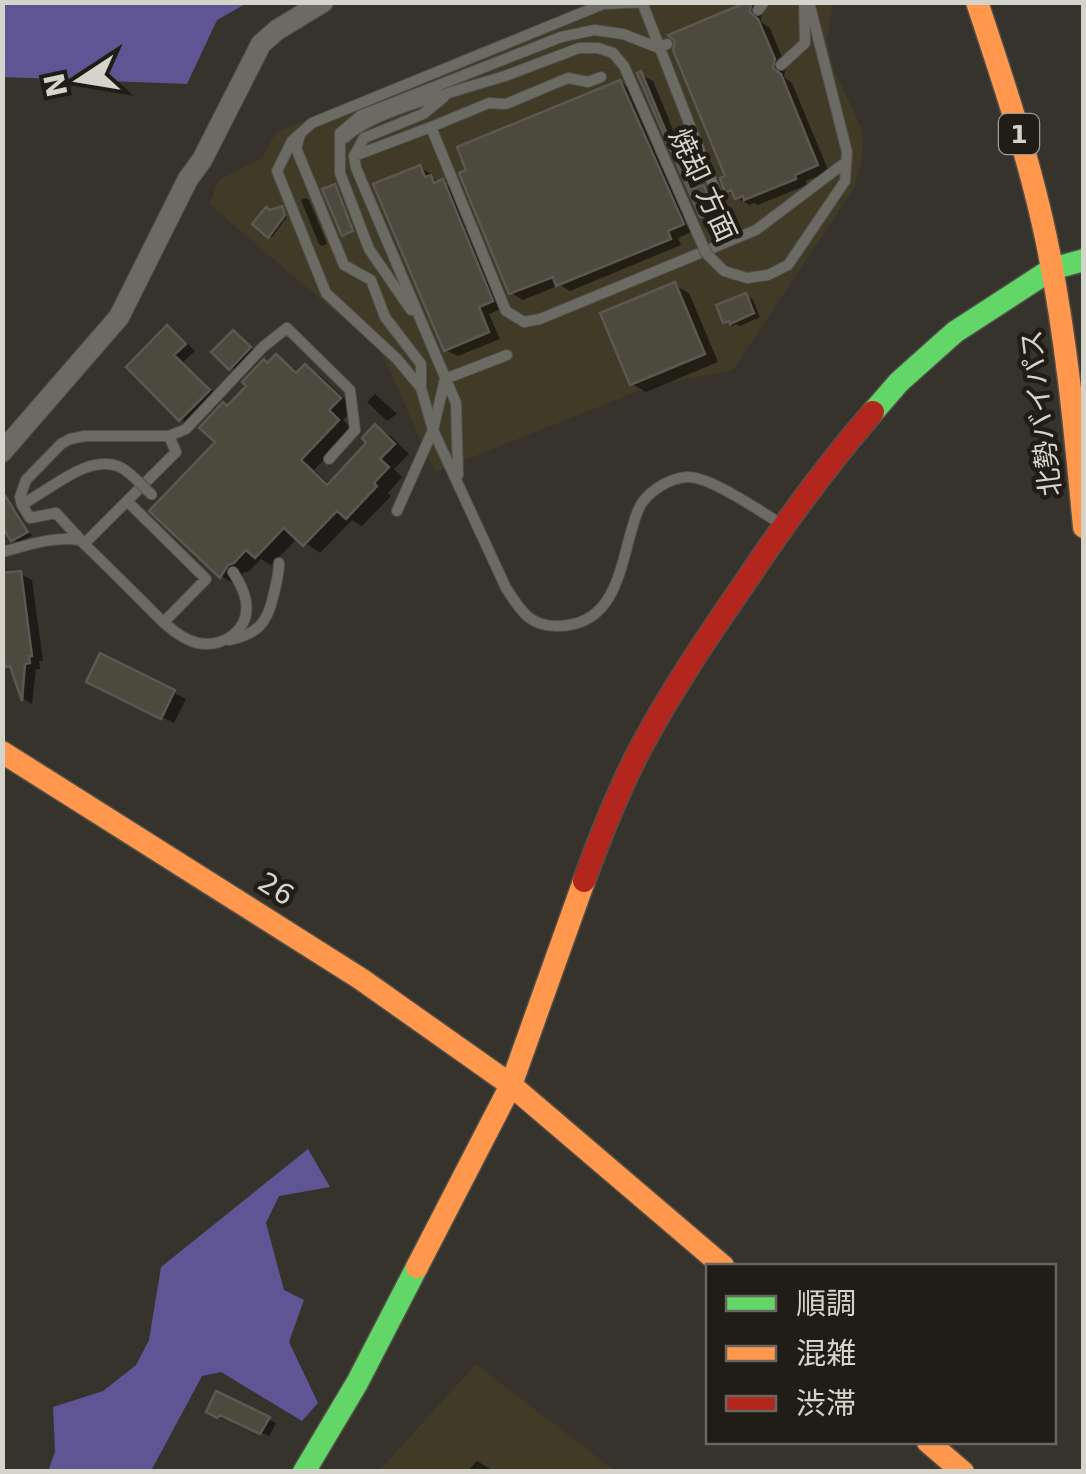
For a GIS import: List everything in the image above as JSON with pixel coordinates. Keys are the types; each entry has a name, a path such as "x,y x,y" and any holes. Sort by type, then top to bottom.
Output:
{"main road":[{"name":"北勢バイパス","path":"976,2 1011,102 1052,269 1074,403 1084,528"},
{"path":"304,1472 357,1384 511,1085 600,836 637,755 686,669 784,526 850,438 899,382 954,332 1052,269 1084,260"},
{"name":"26","path":"2,752 360,978 511,1085 721,1264"},
{"path":"930,1444 963,1472"}],"street":[{"path":"2,452 118,317 261,44 323,2"}],"lane":[{"path":"781,65 805,43 806,2"},
{"name":"焼却 方面","path":"453,92 579,48 613,53 624,66 706,253 724,271 748,278 768,275 788,265 845,182 847,152 806,2"},
{"path":"420,388 397,358 326,294 277,171 292,141 312,123 606,3 644,3 685,102 734,239"},
{"path":"425,332 369,249 340,173 340,132 360,116 561,37 594,30 663,46"},
{"path":"354,156 489,103 506,104 568,78 588,82 602,76"},
{"path":"340,143 353,130 453,92"},
{"path":"453,92 422,114 364,138 354,156 456,403 458,480"},
{"path":"430,127 506,311 524,322 756,230 846,162"},
{"path":"300,134 296,148 344,265 371,280 386,317 421,364 420,388 433,430 506,588 518,608 539,626 580,623 600,610 613,594 639,506 654,489 673,480 690,476 720,487 784,526"},
{"path":"279,563 269,615 242,638 199,644 185,639 164,622 56,514 30,518 20,497 26,480 70,439 169,436 186,429 287,328 350,390 355,430 329,459"},
{"path":"445,378 507,355"},
{"path":"397,511 433,430 445,378"},
{"path":"82,542 176,452 169,436"},
{"path":"22,505 82,469 110,464 123,468 152,495"},
{"path":"127,502 206,579 164,622"},
{"path":"2,552 40,541 67,538 82,542"},
{"path":"223,642 243,622 246,612 242,585 233,572"}],"shaded area":[{"path":"3,2 247,3 217,20 187,84 3,77"},
{"path":"596,3 833,3 827,39 833,67 863,132 862,160 854,188 733,370 654,385 435,472 381,351 209,204 219,180 262,158 276,132"},
{"path":"308,1149 330,1187 279,1196 266,1223 284,1290 304,1300 289,1342 318,1403 302,1421 221,1372 202,1376 151,1471 48,1471 55,1452 53,1407 103,1391 136,1365 149,1340 161,1267"},
{"path":"476,1364 615,1471 379,1471"}],"building":[{"path":"751,2 750,12 758,19 775,59 773,68 781,74 818,165 795,175 796,179 744,200 743,196 735,199 731,190 725,193 720,178 725,176 673,50 675,41 668,35"},
{"path":"641,71 690,190 704,185 709,199 697,205 702,217 637,73"},
{"path":"620,80 684,224 668,231 671,239 556,286 553,277 509,294 459,173 466,170 457,147"},
{"path":"420,165 425,177 431,175 434,183 443,179 493,301 479,307 489,332 444,351 373,184"},
{"path":"335,184 353,231 342,236 322,189"},
{"path":"282,206 285,215 268,238 252,224 266,207 270,210"},
{"path":"675,282 705,354 630,385 600,313"},
{"path":"746,293 754,313 730,324 723,323 716,305"},
{"path":"167,325 186,344 174,355 210,390 179,421 126,367"},
{"path":"233,330 251,347 229,370 211,352"},
{"path":"276,354 296,373 305,364 341,398 329,410 339,420 301,460 327,485 366,443 362,438 375,424 395,444 380,459 389,467 374,483 377,486 346,519 337,511 303,546 284,528 255,558 246,550 220,578 149,511 215,442 199,428 223,402 227,406 246,386 242,382 264,359 267,363"},
{"path":"2,491 28,532 11,541 2,527"},
{"path":"21,571 32,656 30,663 25,664 22,701 10,666 5,667 2,660 2,573"},
{"path":"100,653 175,690 161,719 86,682"},
{"path":"216,1391 270,1417 260,1434 206,1412"}],"traffic: fast":[{"path":"873,412 899,382 955,332 1052,269 1084,260"},
{"path":"304,1472 357,1383 417,1267"}],"traffic: slow":[{"path":"977,2 1024,149 1046,238 1064,346 1084,527"},
{"path":"2,752 361,979 511,1085 417,1267"},
{"path":"584,881 511,1085 721,1264"},
{"path":"930,1444 963,1472"}],"traffic: jam":[{"path":"584,881 630,768 675,688 790,517 873,412"}]}
